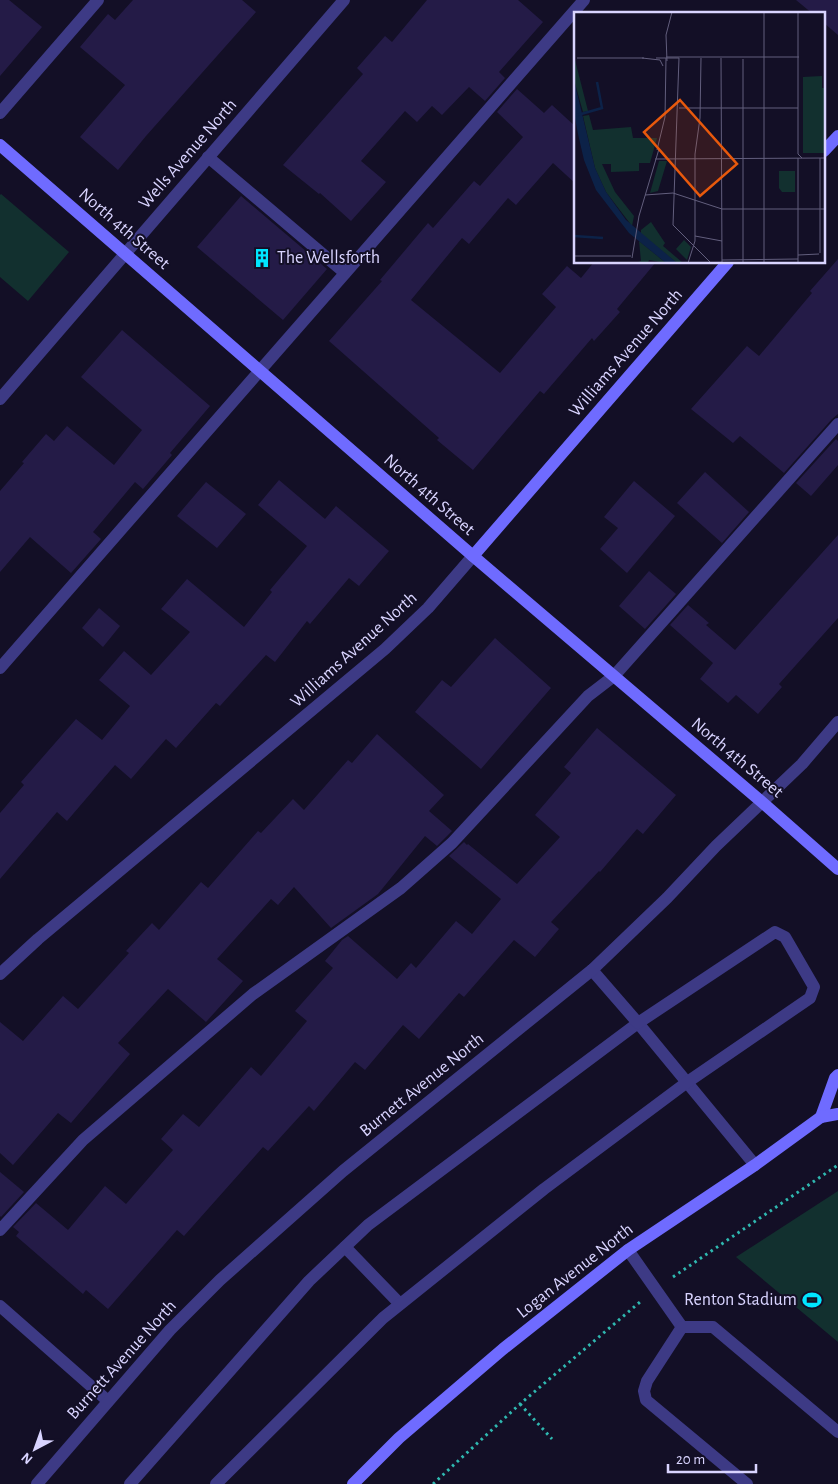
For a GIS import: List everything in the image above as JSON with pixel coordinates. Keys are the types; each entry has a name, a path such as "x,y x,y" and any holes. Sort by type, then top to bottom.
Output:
{"main road":[{"path":"826,149 838,136"},
{"name":"North 4th Street","path":"0,145 473,556 838,868"},
{"name":"Williams Avenue North","path":"473,556 726,264"},
{"path":"821,1117 837,1076"},
{"name":"Logan Avenue North","path":"353,1484 399,1438 503,1349 628,1250 755,1165 821,1117 838,1114"}],"street":[{"path":"0,114 98,0"},
{"name":"Wells Avenue North","path":"0,399 344,0"},
{"path":"0,668 584,0"},
{"path":"208,158 345,273"},
{"path":"0,1230 82,1140 253,994 401,888 452,843 588,696 614,676 838,424"},
{"name":"Williams Avenue North","path":"0,974 38,939 385,650 428,608 473,556"},
{"name":"Burnett Avenue North","path":"38,1484 170,1330 220,1280 343,1171 592,970 667,898 716,846 802,764 838,722"},
{"path":"130,1484 309,1281 368,1225 638,1023 775,932 785,937 814,987 810,998 686,1083 544,1189 400,1304 383,1318 216,1484"},
{"path":"592,970 755,1165"},
{"path":"345,1247 400,1304"},
{"path":"628,1250 682,1327"},
{"path":"0,1306 108,1401"},
{"path":"682,1327 712,1327 838,1432"},
{"path":"682,1327 647,1381 644,1391 646,1400 747,1484"}],"path":[{"path":"433,1484 520,1404 656,1289 838,1165"},
{"path":"520,1404 552,1439"}],"green space":[{"path":"1,194 69,252 28,301 0,277"},
{"name":"Renton Stadium","path":"838,1191 838,1342 736,1257"}],"building":[{"path":"0,0 9,0 42,27 0,76"},
{"path":"133,0 242,0 256,12 118,170 80,137 125,85 80,47 108,14 115,20"},
{"path":"427,0 518,0 543,22 499,72 505,78 485,101 469,87 442,115 432,106 417,122 405,111 361,161 386,182 351,221 320,193 283,165 363,74 357,68 385,36 392,42"},
{"path":"796,0 838,0 838,35 826,25 826,12 811,12"},
{"path":"517,89 544,113 552,105 574,125 574,182 553,163 516,205 508,198 469,244 462,238 411,300 500,373 556,307 542,294 567,266 581,278 592,264 654,264 617,309 620,312 594,341 592,338 544,394 540,391 473,470 437,440 439,438 329,341 382,281 380,280 428,223 433,228 474,181 480,186 523,137 497,112"},
{"name":"The Wellsforth","path":"241,196 327,269 283,320 197,247"},
{"path":"838,259 838,414 784,473 740,436 733,443 691,409 747,346 759,356 812,293 810,291"},
{"path":"122,330 210,406 170,453 172,455 143,489 135,482 93,532 101,539 71,573 30,537 0,572 0,491 46,434 54,441 67,426 114,465 142,430 81,377"},
{"path":"836,439 838,441 838,465 811,496 796,483"},
{"path":"705,472 749,512 722,543 677,503"},
{"path":"279,480 325,519 336,506 389,551 359,586 349,578 310,624 307,621 275,662 266,655 220,706 216,703 176,748 166,739 131,779 115,765 67,821 57,812 0,879 0,813 24,785 21,782 76,719 102,740 130,706 99,680 124,651 151,675 190,632 161,609 187,579 244,627 272,592 270,590 307,546 258,505"},
{"path":"634,481 675,516 627,573 600,549 618,528 604,517"},
{"path":"206,482 246,514 217,548 177,516"},
{"path":"838,535 838,618 779,684 782,687 758,714 736,695 728,703 700,679 713,663 670,625 688,605 709,623 706,625 735,650"},
{"path":"649,571 676,594 645,629 619,606"},
{"path":"99,608 120,626 103,647 82,628"},
{"path":"495,638 551,688 481,769 415,712 442,680 451,687"},
{"path":"597,728 676,795 643,834 637,829 600,872 551,922 559,929 535,957 514,940 464,997 459,993 419,1039 403,1025 365,1070 355,1062 314,1111 309,1106 268,1151 263,1147 184,1236 177,1230 108,1309 86,1290 83,1294 16,1236 19,1232 13,1227 36,1203 68,1230 105,1186 126,1204 173,1150 161,1139 183,1114 199,1127 251,1067 261,1076 307,1021 295,1011 333,968 325,961 342,940 348,936 397,979 411,963 416,968 456,921 472,934 501,899 449,856 464,842 517,884 560,837 535,815 571,773 564,767"},
{"path":"377,734 444,795 429,811 452,831 437,846 425,836 378,894 331,928 294,887 278,905 271,899 217,959 243,981 206,1022 168,989 118,1043 130,1054 71,1123 58,1113 13,1165 0,1153 0,1022 23,1041 63,996 78,1009 129,953 126,951 152,923 159,930 201,882 208,888 258,831 261,833 293,799 304,810 348,760 352,763"},
{"path":"0,1172 24,1192 1,1217 0,1216"}],"place":[{"name":"The Wellsforth","path":"262,258"},
{"name":"Renton Stadium","path":"812,1300"}]}
